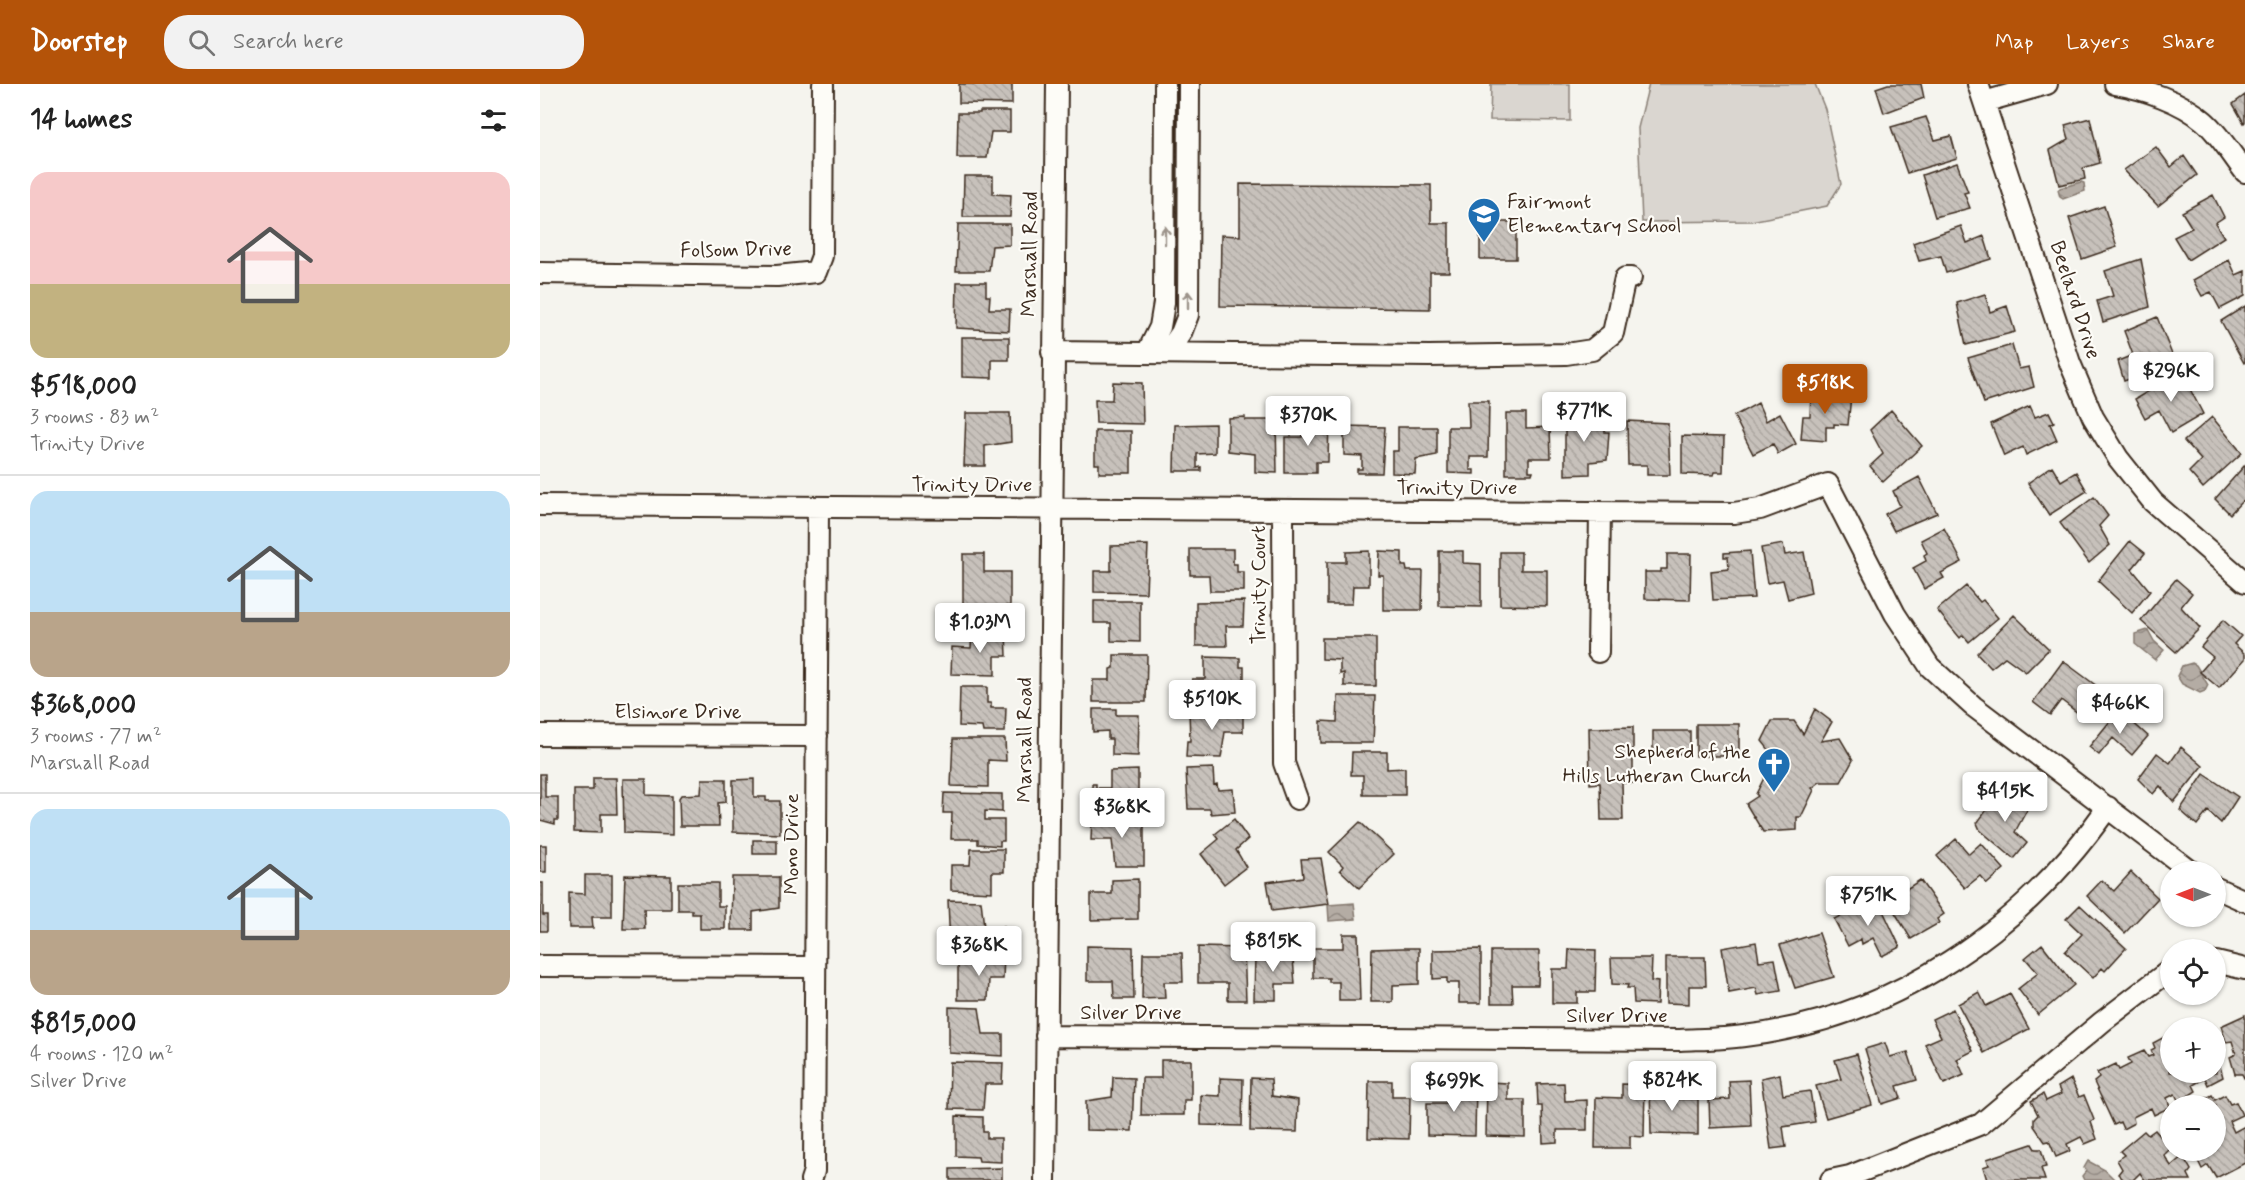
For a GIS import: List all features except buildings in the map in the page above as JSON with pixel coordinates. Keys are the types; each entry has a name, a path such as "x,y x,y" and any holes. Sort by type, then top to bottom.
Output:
{"street":[{"name":"Folsom Drive","path":"540,273 777,276 816,272 822,256 823,84"},
{"name":"Marshall Road","path":"1045,1180 1052,352 1057,84"},
{"path":"1147,353 1160,327 1164,303 1165,84"},
{"path":"1167,353 1188,315 1189,84"},
{"path":"1981,93 2047,84"},
{"path":"2115,84 2145,91 2181,107 2204,121 2245,172"},
{"name":"Beelard Drive","path":"1981,93 2070,363 2093,417 2118,458 2153,502 2245,582"},
{"path":"1052,352 1429,356 1566,354 1592,350 1612,333 1625,278 1631,278"},
{"name":"Trinity Drive","path":"540,505 1283,512 1734,513 1760,509 1828,484 1895,614 1930,667 1973,706 2178,861"},
{"name":"Mono Drive","path":"810,1180 814,1171 818,508"},
{"name":"Trinity Court","path":"1283,512 1284,763 1297,799"},
{"path":"1598,652 1600,512"},
{"name":"Elsinore Drive","path":"540,735 817,736"},
{"name":"Silver Drive","path":"1046,1036 1680,1040 1744,1036 1788,1028 1832,1017 1886,997 1942,969 1988,936 2033,897 2108,807"},
{"path":"2226,893 2245,902"},
{"path":"2226,964 2245,969"},
{"path":"540,966 815,967"},
{"path":"1831,1180 1850,1176 1981,1124 2102,1022 2160,978"}],"shaded area":[{"path":"1491,84 1570,84 1570,121 1490,120"},
{"path":"1649,84 1815,84 1825,109 1841,184 1827,206 1751,221 1642,222 1638,128"}],"water":[{"path":"2084,183 2085,191 2063,199 2060,197 2058,190 2060,188"},
{"path":"2148,630 2154,641 2164,650 2155,660 2135,644 2135,634"},
{"path":"2192,663 2196,665 2208,685 2205,691 2200,693 2182,684 2177,676 2182,666"},
{"path":"1354,903 1356,919 1329,921 1328,905"},
{"path":"2088,1161 2105,1170 2115,1180 2084,1180 2082,1176 2086,1171 2084,1168"}],"place":[{"name":"Fairmont Elementary School","path":"1484,243"},
{"name":"Shepherd of the Hills Lutheran Church","path":"1774,793"}]}
